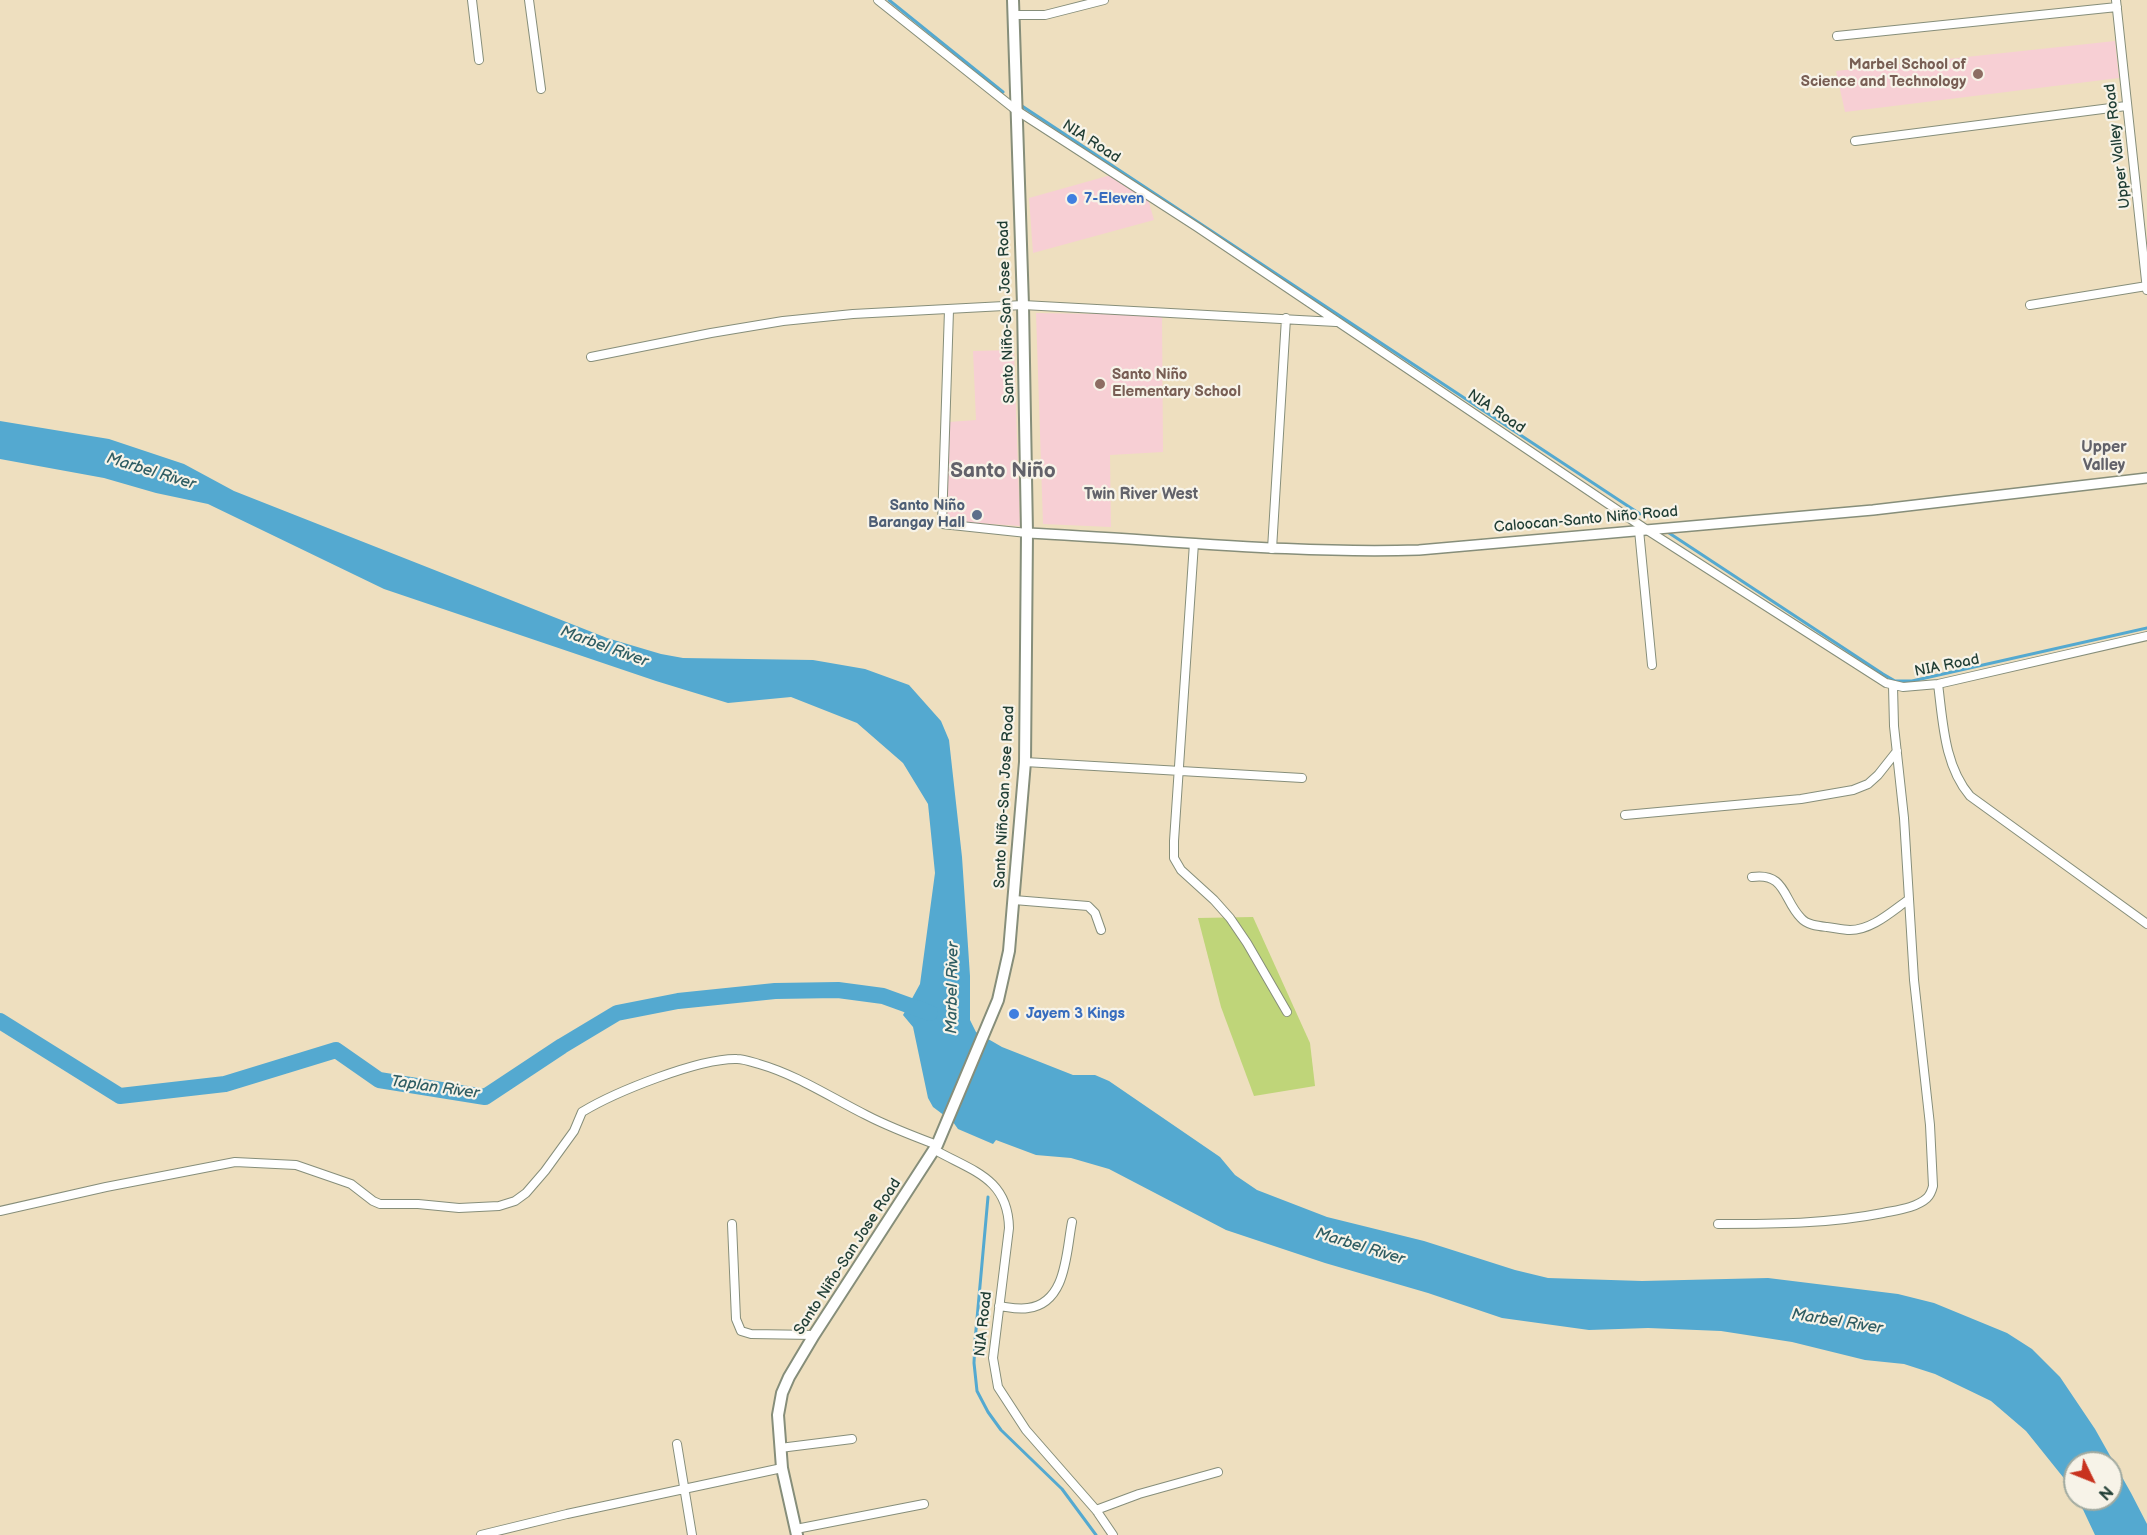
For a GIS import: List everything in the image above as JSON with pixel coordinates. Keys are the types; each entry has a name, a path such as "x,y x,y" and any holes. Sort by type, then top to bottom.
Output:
{"main road":[{"name":"Santo Niño-San Jose Road","path":"796,1532 782,1468 778,1415 782,1393 814,1335 936,1148 989,1023 1006,968 1025,762 1027,533 1023,305 1013,0"}],"street":[{"path":"472,0 480,60"},
{"path":"529,0 542,89"},
{"name":"NIA Road","path":"879,0 1016,111 1158,201 1643,530 1870,674 1893,686 1938,684 2147,636"},
{"path":"1013,15 1045,15 1104,0"},
{"path":"1837,36 2116,3"},
{"name":"Upper Valley Road","path":"2116,3 2126,106 2145,242 2147,288"},
{"path":"1855,141 2126,106"},
{"path":"2030,305 2147,288"},
{"path":"591,357 783,321 853,314 1023,305 1337,322"},
{"path":"949,310 942,524 1027,533"},
{"path":"1272,549 1286,318"},
{"name":"Caloocan-Santo Niño Road","path":"1027,533 1272,549 1419,550 1919,506 2147,478"},
{"path":"1643,530 1652,665"},
{"path":"1194,543 1173,841 1174,858 1181,870 1230,918 1247,942 1287,1012"},
{"path":"1938,684 1949,756 1957,776 1970,796 2147,924"},
{"path":"1718,1224 1798,1224 1836,1221 1903,1209 1917,1204 1926,1198 1933,1186 1930,1125 1914,980 1893,686"},
{"path":"1625,815 1801,799 1853,790 1868,784 1897,751"},
{"path":"1025,762 1302,778"},
{"path":"1752,877 1761,876 1776,881 1803,921 1843,929 1851,930 1871,924 1908,900"},
{"path":"1014,900 1088,906 1095,913 1101,930"},
{"name":"NIA Road","path":"0,1210 235,1162 296,1165 351,1184 373,1201 381,1204 418,1204 459,1208 499,1206 515,1201 526,1193 546,1171 574,1131 582,1112 643,1085 712,1060 739,1059 774,1069 808,1083 936,1148 984,1177 1000,1191 1009,1214 1009,1228 993,1358 998,1388 1026,1430 1096,1510 1113,1535"},
{"path":"999,1306 1029,1308 1043,1304 1054,1294 1062,1280 1072,1222"},
{"path":"732,1224 736,1319 741,1330 751,1334 814,1335"},
{"path":"780,1448 852,1439"},
{"path":"677,1444 692,1535"},
{"path":"481,1535 782,1468"},
{"path":"1096,1510 1155,1489 1218,1472"},
{"path":"796,1532 924,1504"}],"shaded area":[{"name":"Marbel School of Science and Technology","path":"2115,41 2119,78 1845,112 1836,71"},
{"path":"1111,175 1148,199 1154,220 1033,253 1029,198"},
{"name":"Santo Niño Elementary School","path":"1036,313 1162,315 1163,452 1110,455 1111,527 1043,524"},
{"path":"1014,350 1020,526 947,521 949,422 976,420 973,351"}],"green space":[{"path":"1253,917 1310,1043 1315,1086 1254,1096 1221,1007 1198,918"}],"water":[{"name":"Marbel River","path":"0,421 109,439 184,464 234,491 607,638 683,658 813,660 865,669 909,685 941,721 949,740 962,857 970,976 970,1020 976,1032 1002,1047 1073,1075 1095,1075 1109,1081 1220,1157 1235,1175 1257,1190 1327,1217 1424,1241 1548,1278 1642,1281 1768,1278 1898,1294 1934,1303 2007,1333 2032,1349 2060,1377 2107,1451 2063,1451 2063,1477 2026,1431 1991,1401 1935,1374 1904,1364 1865,1360 1792,1342 1721,1331 1648,1328 1589,1330 1502,1318 1226,1230 1109,1169 1071,1158 1036,1155 996,1140 993,1144 958,1129 953,1122 933,1107 928,1098 913,1027 903,1015 920,984 935,873 928,804 903,763 857,723 791,697 728,703 656,681 384,589 208,504 156,493 104,478 0,459"},
{"path":"2123,1479 2147,1524 2147,1535 2095,1535 2084,1511 2123,1511"}],"waterway":[{"path":"889,0 1003,92"},
{"path":"1022,106 1640,514"},
{"path":"1666,531 1895,681 1912,681 2147,628"},
{"name":"Taplan River","path":"0,1021 120,1096 225,1084 336,1050 379,1080 485,1097 617,1013 678,1001 775,991 838,990 883,996 930,1013"},
{"path":"988,1197 975,1341 974,1363 977,1391 1001,1430 1062,1489 1096,1535"}],"place":[{"name":"Marbel School of Science and Technology","path":"1978,74"},
{"name":"7-Eleven","path":"1072,199"},
{"name":"Santo Niño Elementary School","path":"1100,384"},
{"name":"Santo Niño Barangay Hall","path":"977,515"},
{"name":"Jayem 3 Kings","path":"1014,1014"}],"district":[{"name":"Upper Valley","path":"2104,457"},
{"name":"Santo Niño","path":"1003,472"},
{"name":"Twin River West","path":"1141,495"}]}
